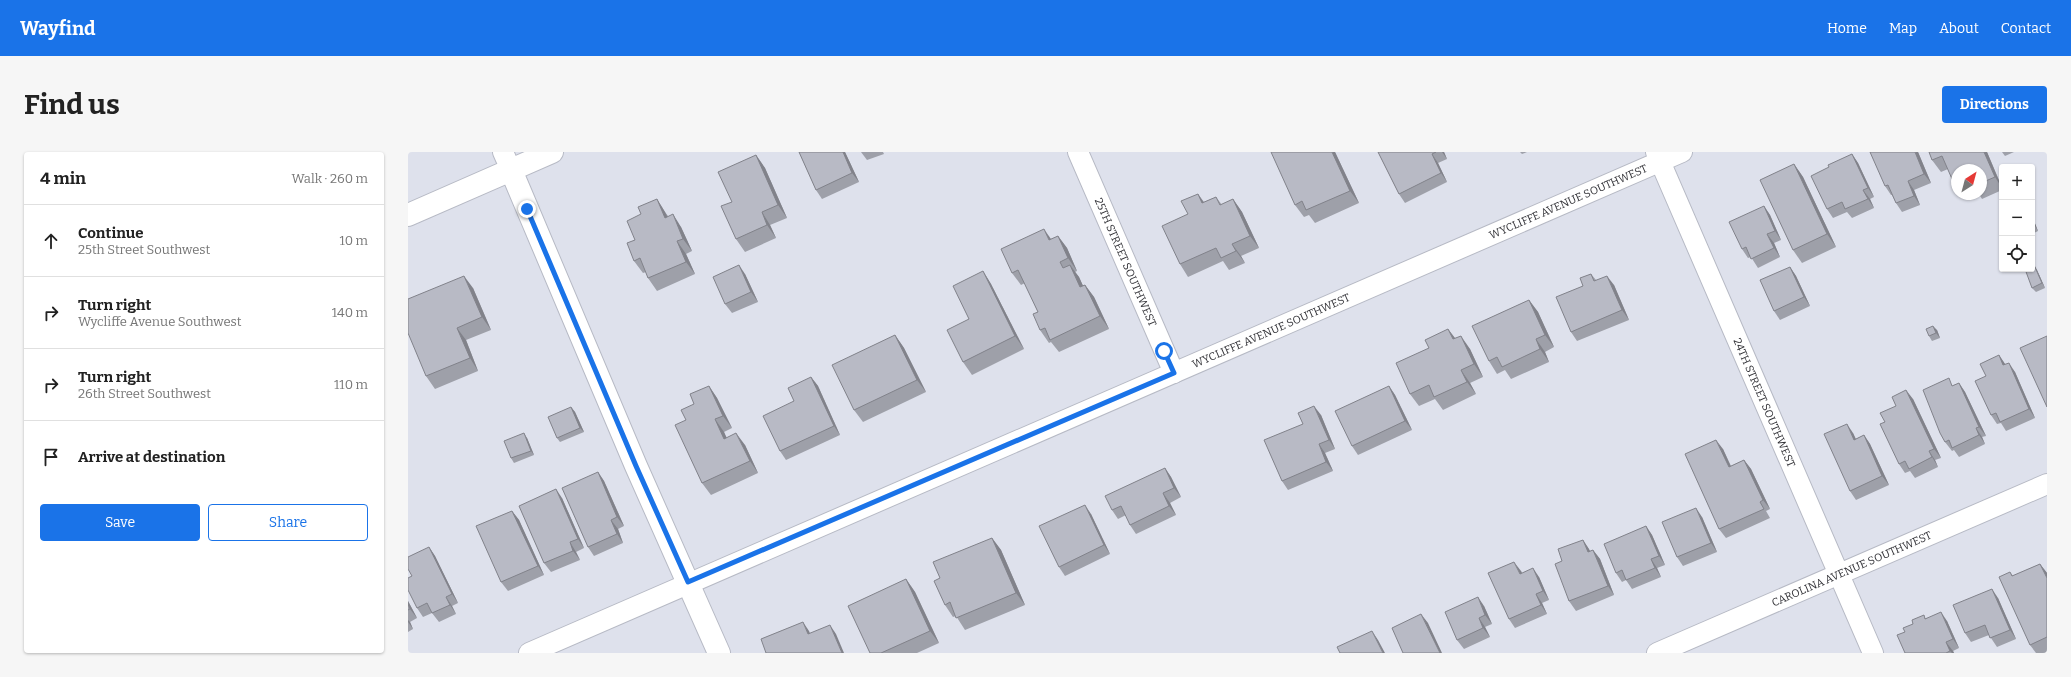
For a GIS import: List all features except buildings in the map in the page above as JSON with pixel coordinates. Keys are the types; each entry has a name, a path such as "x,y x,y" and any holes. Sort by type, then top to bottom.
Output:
{"street":[{"path":"408,215 507,161 552,152"},
{"name":"25TH STREET SOUTHWEST","path":"1078,152 1174,373"},
{"name":"WYCLIFFE AVENUE SOUTHWEST","path":"529,653 688,582 1174,373 1658,157 1682,152"},
{"name":"24TH STREET SOUTHWEST","path":"1658,157 1873,653"},
{"path":"507,161 636,466 719,653"},
{"name":"CAROLINA AVENUE SOUTHWEST","path":"1657,653 2047,484"}],"route":[{"path":"527,209 636,466 688,582 1174,373 1164,351"}]}
